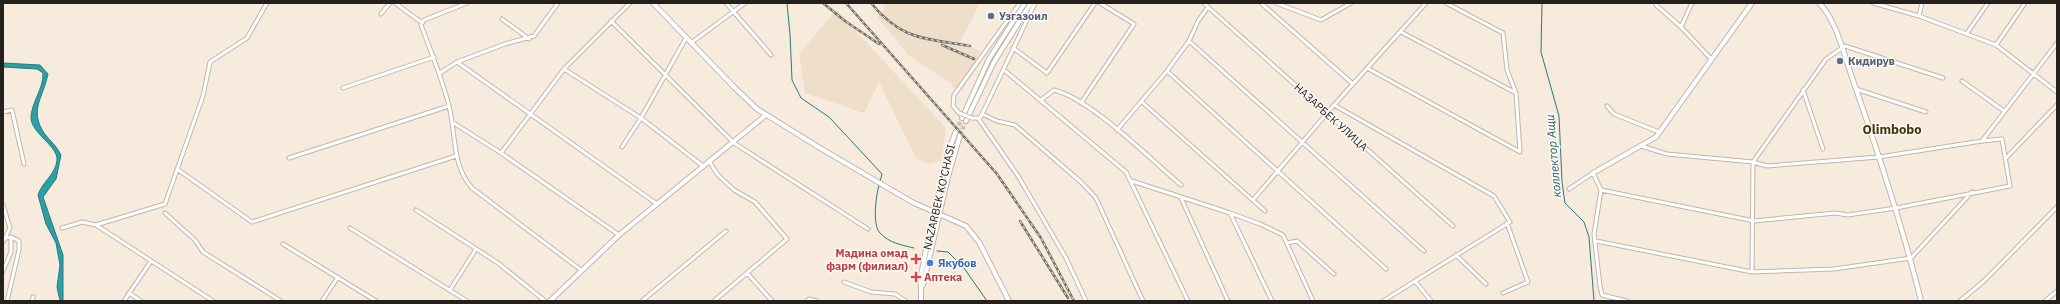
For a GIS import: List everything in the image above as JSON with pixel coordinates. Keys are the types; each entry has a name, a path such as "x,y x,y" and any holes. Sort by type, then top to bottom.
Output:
{"main road":[{"path":"653,3 734,87 766,115 884,186 934,213 959,222 972,233 1009,301"},
{"path":"962,118 990,59 1025,3"},
{"path":"966,121 994,62 1032,3"},
{"path":"1593,174 1656,137 1752,3"},
{"path":"1819,3 1830,16 1856,89 1896,208 1911,258 1921,301"},
{"path":"550,301 619,235 708,161 734,143 766,115"},
{"name":"NAZARBEK KO'CHASI","path":"921,301 921,275 948,153 956,131"},
{"name":"NAZARBEK KO'CHASI","path":"922,287 960,134"}],"street":[{"path":"96,225 165,204 202,96 210,62 247,38 267,3"},
{"path":"381,14 390,3"},
{"path":"395,3 421,22 440,73 449,106 456,156 465,180 472,188 581,270"},
{"path":"421,22 467,3"},
{"path":"440,73 457,62 504,44 529,39 534,36 558,3"},
{"path":"501,153 564,69 611,20 630,3"},
{"path":"726,3 771,55"},
{"path":"691,44 745,3"},
{"path":"1020,3 954,95 953,106 959,113 972,118 978,118 982,114 1035,3"},
{"path":"1013,48 1047,73 1095,3"},
{"path":"1081,103 1134,24 1100,3"},
{"name":"НАЗАРБЕК УЛИЦА","path":"1204,3 1453,226"},
{"path":"1261,3 1353,84"},
{"path":"1276,3 1321,20 1351,3"},
{"path":"1253,200 1328,114 1334,105 1426,3"},
{"path":"1367,68 1520,152 1516,93 1507,70 1503,33 1446,3"},
{"path":"1656,3 1656,5 1681,27 1711,59"},
{"path":"1681,27 1692,3"},
{"path":"1872,3 1919,16 1996,45 2057,92"},
{"path":"1919,16 1922,3"},
{"path":"1967,33 1988,3"},
{"path":"1996,45 2025,3"},
{"path":"1117,130 1167,72 1189,41 1198,21 1208,8"},
{"path":"502,19 529,39"},
{"path":"611,20 734,143 868,229"},
{"path":"1401,32 1516,93"},
{"path":"622,147 641,118 686,38"},
{"path":"1189,41 1424,251"},
{"path":"1982,141 2057,43"},
{"path":"1752,272 1754,221 1753,162 1826,59 1841,47 1845,46 1943,78"},
{"path":"343,88 434,57"},
{"path":"457,62 657,204"},
{"path":"564,69 641,118 703,166"},
{"path":"1004,70 1126,172 1132,181 1188,301"},
{"path":"1167,72 1386,269"},
{"path":"1962,81 2004,111"},
{"path":"1856,89 1926,112"},
{"path":"1041,100 1054,90 1067,93 1117,130 1181,185"},
{"path":"1803,90 1823,149"},
{"path":"1142,102 1265,211"},
{"path":"1334,105 1494,196 1510,222 1383,301"},
{"path":"2005,159 2057,105"},
{"path":"289,158 449,106"},
{"path":"1607,106 1614,114 1659,132"},
{"path":"3,112 12,110 24,164"},
{"path":"982,114 997,121 1014,125 1082,183 1096,198 1143,301"},
{"path":"978,118 1018,176 1066,258 1086,301"},
{"path":"452,122 501,153 619,235"},
{"path":"1602,190 1754,221 1835,213 1848,215 1896,208 1972,192 2010,186 2002,139 1879,157 1767,166 1753,162 1667,154 1641,146"},
{"path":"177,169 252,222 456,156"},
{"path":"708,161 718,175 734,190 755,202 787,239 714,301"},
{"path":"1569,188 1593,174 1602,190 1594,234 1602,295 1627,301"},
{"path":"1132,181 1230,213 1260,224 1283,235 1313,301"},
{"path":"1596,241 1752,272 1834,269 1911,258 1972,192"},
{"path":"1181,198 1228,301"},
{"path":"3,205 10,228 3,242"},
{"path":"1960,301 1984,281 2057,208"},
{"path":"416,210 498,263 545,301"},
{"path":"166,213 195,240 203,252 281,301"},
{"path":"1230,213 1272,301"},
{"path":"62,228 82,222 96,225 212,301"},
{"path":"1503,293 1528,282 1507,224"},
{"path":"350,228 468,301"},
{"path":"642,301 726,231"},
{"path":"6,238 12,236"},
{"path":"3,271 10,252 12,236"},
{"path":"7,301 19,250 19,241 12,236"},
{"path":"1287,243 1297,241 1334,274"},
{"path":"283,244 376,301"},
{"path":"450,290 476,249"},
{"path":"1456,255 1486,284"},
{"path":"124,301 152,261"},
{"path":"747,273 772,301"},
{"path":"322,301 338,277"},
{"path":"1415,281 1431,301"},
{"path":"844,282 871,292 895,294 906,301"},
{"path":"2045,301 2057,291"},
{"path":"129,293 141,301"},
{"path":"32,301 33,297"},
{"path":"809,300 817,301"}],"shaded area":[{"path":"884,3 980,3 960,42 980,51 962,91 952,87 952,84 908,55 876,15 880,11 883,14"},
{"path":"836,10 946,128 941,161 929,164 916,158 879,82 864,113 805,93 799,54"}],"water":[{"path":"3,63 40,65 48,74 37,111 40,125 44,133 61,155 56,179 43,197 63,255 63,301 60,301 57,287 60,265 56,243 46,224 38,195 52,174 57,160 54,150 32,124 31,118 33,107 42,84 43,73 37,69 3,67"}],"waterway":[{"path":"787,3 792,80 801,98 829,117 882,174 880,182"},
{"name":"коллектор Ащи","path":"1542,3 1541,52 1559,116 1562,182 1565,203 1584,222 1589,237 1594,301"},
{"path":"879,185 875,217 880,233 900,245 914,248"},
{"path":"937,251 948,252 964,268 987,301"}],"tunnel":[{"path":"956,131 962,118"},
{"path":"960,135 966,121"}],"railway":[{"path":"823,3 845,21 879,44"},
{"path":"846,3 997,174 1041,238 1074,301"},
{"path":"871,3 893,25 915,36 970,46"},
{"path":"942,45 974,59"},
{"path":"1020,221 1068,298"}],"place":[{"name":"Узгазоил","path":"991,16"},
{"name":"Кидирув","path":"1840,61"},
{"name":"Мадина омад фарм (филиал)","path":"916,259"},
{"name":"Якубов","path":"930,263"},
{"name":"Аптека","path":"916,277"}],"district":[{"name":"Olimbobo","path":"1892,129"}]}
